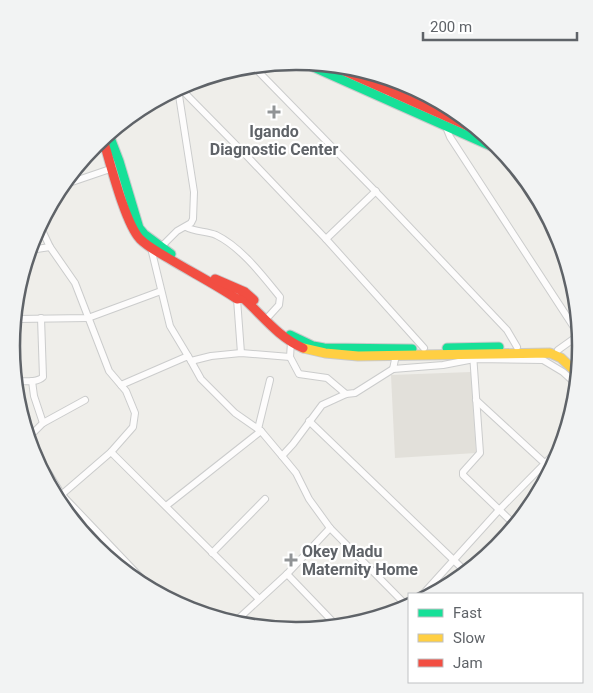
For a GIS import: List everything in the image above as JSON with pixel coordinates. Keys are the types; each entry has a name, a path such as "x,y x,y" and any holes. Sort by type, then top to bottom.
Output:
{"main road":[{"path":"327,72 459,123"},
{"path":"352,75 445,126 483,143"},
{"path":"111,141 136,221 144,234 161,247 210,277 245,292 291,336 314,346 355,349 423,351 473,356 525,356 550,352 555,354 572,369"},
{"path":"106,147 130,224 139,238 151,248 237,298 243,298 276,331 291,342 311,352 327,355 396,355 423,351 517,346 545,347 558,350 572,362"}],"street":[{"path":"259,72 376,191 507,330 517,346"},
{"path":"387,95 390,87"},
{"path":"184,94 244,153 326,239 423,351 421,366"},
{"path":"161,247 177,230 186,227 193,219 194,192 180,96"},
{"path":"445,126 450,137 572,324"},
{"path":"75,181 113,168"},
{"path":"326,239 376,191"},
{"path":"186,227 190,230 217,236 234,248 259,271 280,297 279,305 269,316"},
{"path":"44,235 50,247 75,283 109,372 121,385 132,406 135,417 133,427 111,452 63,494"},
{"path":"38,249 50,247"},
{"path":"151,248 170,326 201,379 235,413 259,430 296,473 309,499 330,528 403,602"},
{"path":"22,318 88,318 161,291"},
{"path":"237,298 241,353"},
{"path":"22,381 40,380 43,374 41,318"},
{"path":"558,350 573,340"},
{"path":"291,342 290,357 299,374 327,378 346,394"},
{"path":"121,385 189,358 241,353 290,357"},
{"path":"393,369 396,355"},
{"path":"282,456 322,405 346,394 355,393 393,369 421,366 473,356 480,453 463,472 463,475 511,521"},
{"path":"525,356 551,364 571,379"},
{"path":"166,506 259,430 270,380"},
{"path":"32,382 34,396 44,423"},
{"path":"34,432 44,423 86,400"},
{"path":"476,400 545,464"},
{"path":"309,421 462,568"},
{"path":"111,452 259,599"},
{"path":"427,590 499,510 548,461"},
{"path":"212,553 266,499"},
{"path":"72,507 132,569"},
{"path":"242,618 330,528"},
{"path":"287,574 333,621"}],"shaded area":[{"path":"471,372 476,453 395,458 391,375"}],"traffic: fast":[{"path":"323,71 483,142"},
{"path":"111,141 139,228 144,234 171,254"},
{"path":"290,335 313,346 324,348 412,349"},
{"path":"447,348 499,347"}],"traffic: slow":[{"path":"303,348 325,353 358,356 550,353 561,358 572,368"}],"traffic: jam":[{"path":"356,76 455,121"},
{"path":"105,147 129,220 140,239 153,249 237,299 243,298 278,332 303,348"},
{"path":"215,279 245,292 254,300"}],"place":[{"name":"Igando Diagnostic Center","path":"274,112"},
{"name":"Okey Madu Maternity Home","path":"291,560"}]}
